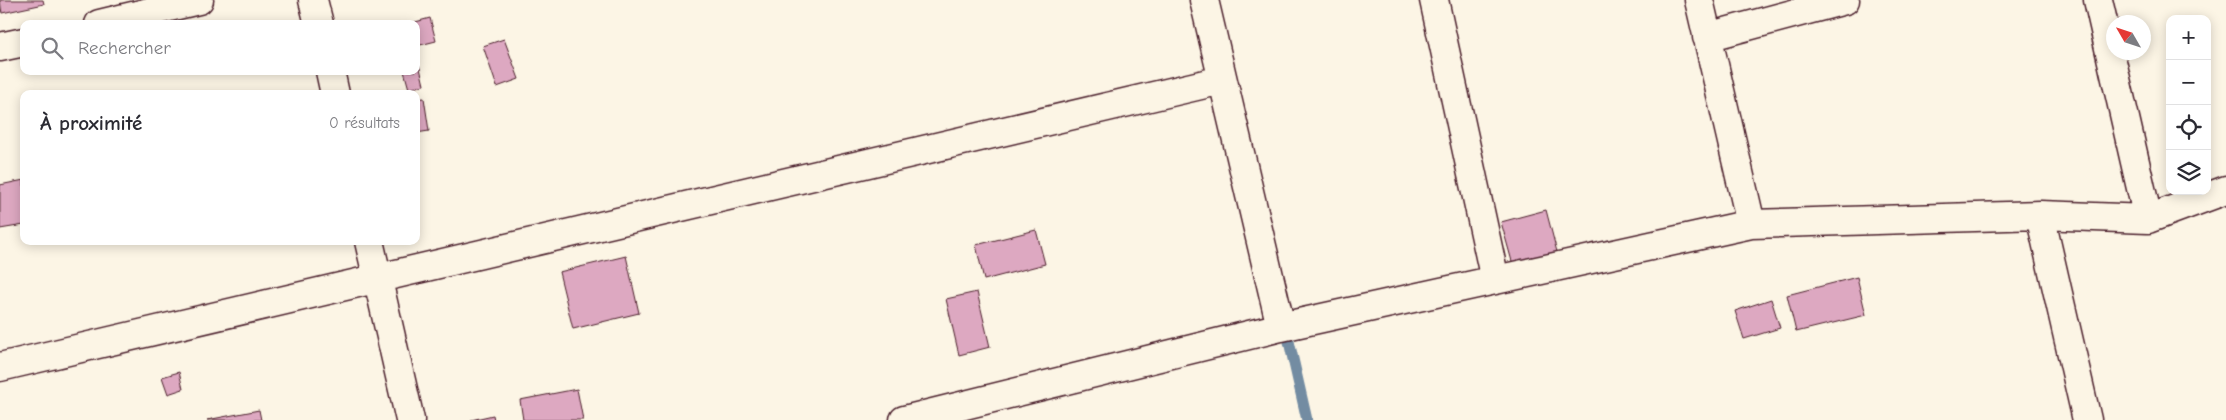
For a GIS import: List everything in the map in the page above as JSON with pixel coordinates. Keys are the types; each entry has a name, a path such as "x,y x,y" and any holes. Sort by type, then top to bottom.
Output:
{"street":[{"path":"116,20 199,0"},
{"path":"314,0 318,20"},
{"path":"1204,0 1281,327"},
{"path":"1434,0 1496,280"},
{"path":"1699,0 1751,224"},
{"path":"1707,37 1845,0"},
{"path":"2098,0 2148,219"},
{"path":"0,47 20,43"},
{"path":"331,75 334,90"},
{"path":"0,367 1222,80"},
{"path":"904,420 1281,327 1751,224 2040,215 2148,219 2226,190"},
{"path":"2040,215 2087,420"},
{"path":"370,245 410,420"}],"building":[{"path":"0,0 43,0 44,4 2,13"},
{"path":"430,18 436,41 420,45 420,21"},
{"path":"504,39 519,79 497,87 483,46"},
{"path":"420,68 424,85 409,89 405,75 420,75"},
{"path":"420,98 424,98 429,131 420,132"},
{"path":"20,181 20,226 0,229 0,185"},
{"path":"1546,210 1557,252 1513,265 1501,222"},
{"path":"1036,230 1045,264 984,280 976,245"},
{"path":"626,256 639,313 573,329 559,272"},
{"path":"1857,277 1866,315 1796,332 1787,295"},
{"path":"977,292 990,347 959,355 946,299"},
{"path":"1771,299 1780,328 1744,339 1735,311"},
{"path":"179,372 183,389 168,394 162,377"},
{"path":"577,389 583,420 523,420 520,400"},
{"path":"259,410 261,420 207,420"},
{"path":"493,415 494,420 471,420"}],"waterway":[{"path":"1285,324 1307,420"}]}
